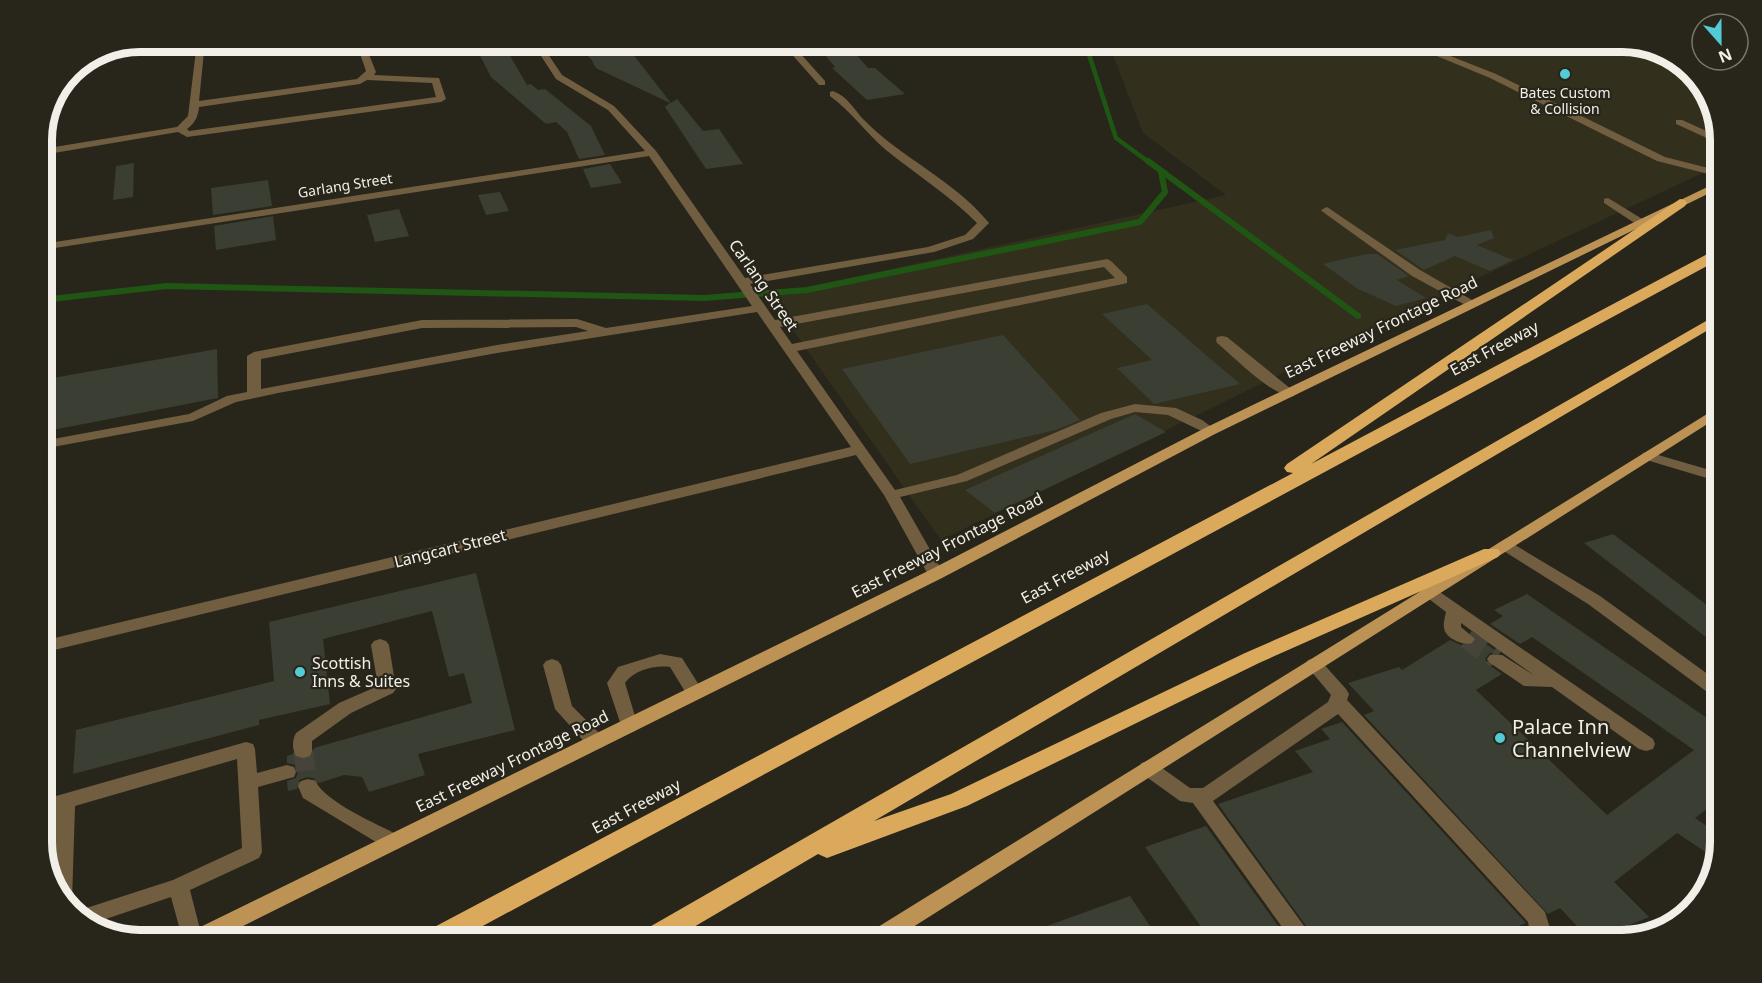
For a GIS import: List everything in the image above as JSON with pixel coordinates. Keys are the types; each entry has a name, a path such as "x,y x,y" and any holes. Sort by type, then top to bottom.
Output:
{"highway":[{"path":"1214,522 1680,203"},
{"name":"East Freeway","path":"453,930 1709,259"},
{"path":"667,930 1709,323"},
{"path":"783,864 959,800 1252,658 1498,548"}],"main road":[{"name":"East Freeway Frontage Road","path":"214,930 936,574 1210,431 1709,189"},
{"path":"890,930 1709,417"}],"street":[{"path":"53,150 180,129 189,123 194,105 200,52"},
{"path":"364,52 371,72 368,77"},
{"name":"Carlang Street","path":"543,52 559,77 611,108 652,153 891,495 936,574"},
{"path":"794,52 822,83"},
{"path":"1432,52 1493,76 1661,159 1709,171"},
{"path":"180,129 187,134 441,99 436,80 368,77 350,84 194,105"},
{"path":"741,282 930,250 969,237 982,223 957,197 890,148 858,119 850,106 833,94"},
{"path":"1678,122 1709,136"},
{"name":"Garlang Street","path":"53,245 652,153"},
{"path":"1608,201 1641,222"},
{"path":"1327,210 1416,273 1473,304"},
{"path":"771,325 1107,263 1123,280 788,349"},
{"path":"53,443 193,417 232,399 254,394 497,349 761,308"},
{"path":"254,394 254,356 422,324 577,323 606,333"},
{"path":"1222,340 1274,384 1289,393"},
{"path":"891,495 962,478 1106,416 1135,408 1171,411 1210,431"},
{"name":"Langcart Street","path":"53,644 858,450"},
{"path":"1648,456 1709,475"},
{"path":"1498,548 1594,600 1710,685"},
{"path":"1428,592 1646,744"},
{"path":"1455,611 1452,629 1466,639"},
{"path":"303,751 303,738 345,708 387,689 380,645"},
{"path":"1496,659 1530,682 1556,681"},
{"path":"629,726 616,683 624,671 660,660 676,662 695,693"},
{"path":"1148,768 1187,796 1207,795 1336,706 1340,694 1314,664"},
{"path":"552,665 564,709 596,742"},
{"path":"1338,701 1538,918 1541,930"},
{"path":"53,804 246,749 252,852 180,886 90,915"},
{"path":"247,783 287,772"},
{"path":"308,786 310,793 393,842"},
{"path":"1198,795 1296,930"},
{"path":"63,883 66,800"},
{"path":"180,886 190,930"}],"shaded area":[{"path":"1112,52 1622,52 1639,54 1661,62 1688,82 1700,101 1708,123 1709,170 1472,281 941,540 769,296 1226,195 1143,133"}],"building":[{"path":"478,52 508,52 527,85 531,84 538,90 545,89 591,126 605,155 579,159 567,132 556,122 546,124 491,77"},
{"path":"584,52 631,52 671,103 677,99 703,131 719,129 743,164 706,169 665,107 670,103 596,68"},
{"path":"822,52 854,52 868,68 875,68 905,94 867,100 832,68 835,67"},
{"path":"134,163 133,197 113,200 116,166"},
{"path":"610,164 622,183 591,188 583,169"},
{"path":"268,180 272,206 213,215 211,188"},
{"path":"500,192 509,211 486,215 478,195"},
{"path":"399,209 409,236 375,242 367,215"},
{"path":"273,216 276,240 216,250 214,226"},
{"path":"1491,230 1494,238 1477,245 1513,260 1490,271 1455,256 1424,270 1395,250 1445,240 1448,233 1458,237"},
{"path":"1366,254 1377,254 1409,276 1397,280 1426,298 1396,306 1358,289 1323,264"},
{"path":"1147,304 1240,384 1154,404 1117,368 1152,360 1102,314"},
{"path":"1003,335 1080,420 1056,430 910,464 842,369"},
{"path":"217,349 218,398 53,430 53,378"},
{"path":"1135,414 1166,432 995,513 965,490"},
{"path":"1613,534 1710,607 1710,640 1584,543"},
{"name":"Scottish Inns & Suites","path":"476,573 515,730 418,754 425,775 369,792 362,777 344,775 319,783 316,779 307,777 299,780 297,789 288,791 287,781 296,778 298,771 295,765 287,763 287,756 293,754 295,758 304,760 312,757 314,748 472,703 464,673 449,677 432,611 323,639 330,704 259,720 259,725 73,774 76,730 274,681 269,622"},
{"path":"1527,594 1710,720 1710,807 1695,818 1710,828 1709,854 1677,833 1614,882 1649,917 1618,930 1581,930 1560,908 1548,914 1364,715 1374,711 1348,683 1399,667 1402,670 1450,640 1463,646 1472,645 1477,639 1473,635 1499,653 1490,653 1485,659 1489,665 1502,674 1476,690 1607,815 1694,750 1532,637 1520,644 1490,624 1503,616 1494,610"},
{"path":"1342,722 1526,923 1508,930 1309,930 1218,804 1313,772 1295,751 1330,739 1321,729"},
{"path":"1206,826 1281,930 1203,930 1145,847"},
{"path":"1130,896 1153,930 1035,930"}],"waterway":[{"path":"1088,52 1116,138 1150,163"},
{"path":"1148,161 1358,316"},
{"path":"53,299 167,286 704,298 807,290 1140,222 1165,192 1161,172"}],"tunnel":[{"path":"1466,639 1496,659"},
{"path":"303,751 308,786"}],"place":[{"name":"Bates Custom & Collision","path":"1565,74"},
{"name":"Scottish Inns & Suites","path":"300,672"},
{"name":"Palace Inn Channelview","path":"1500,738"}]}
